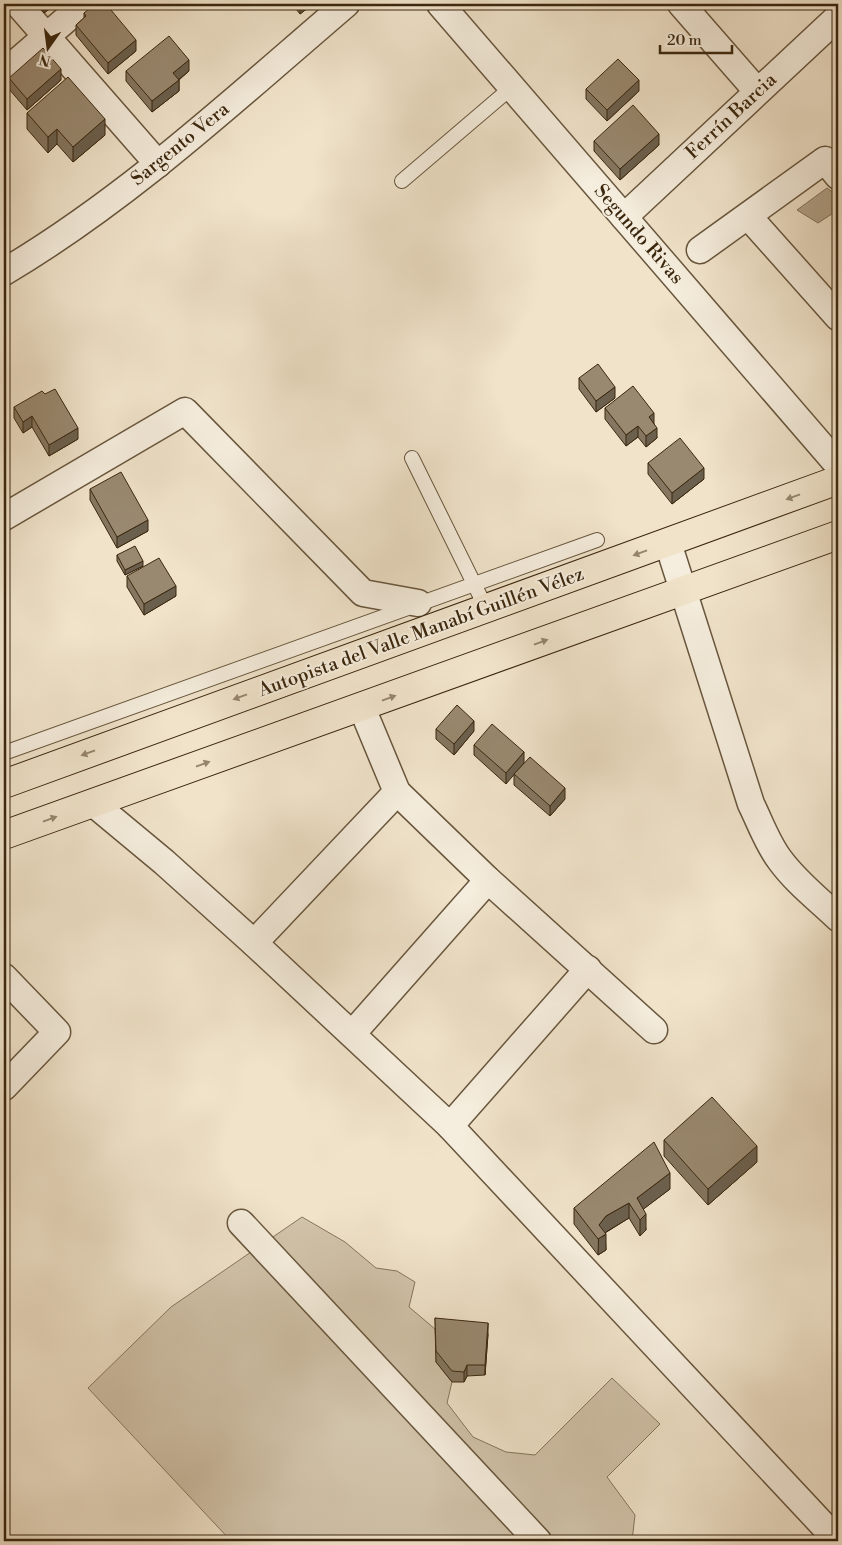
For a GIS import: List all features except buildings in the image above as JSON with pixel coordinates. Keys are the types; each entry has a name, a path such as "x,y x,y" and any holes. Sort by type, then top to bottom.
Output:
{"main road":[{"name":"Autopista del Valle Manabí Guillén Vélez","path":"4,784 838,480"},
{"path":"4,835 362,708 838,535"}],"street":[{"path":"18,4 158,164"},
{"path":"4,74 84,4"},
{"name":"Sargento Vera","path":"4,272 71,229 158,164 346,4"},
{"name":"Segundo Rivas","path":"440,4 838,465"},
{"path":"681,4 757,91"},
{"name":"Ferrín Barcia","path":"624,217 757,91 836,23"},
{"path":"700,250 825,160 838,176"},
{"path":"748,216 838,317"},
{"path":"4,517 185,411 363,593 418,603"},
{"path":"668,542 751,804 779,859 797,880 838,918"},
{"path":"362,708 397,792 488,880 654,1030"},
{"path":"254,943 397,792"},
{"path":"93,803 164,862 254,943 450,1126 838,1541"},
{"path":"352,1034 488,880"},
{"path":"450,1126 588,969"},
{"path":"4,977 57,1032 4,1087"},
{"path":"241,1223 538,1541"}],"lane":[{"path":"402,181 512,86"},
{"path":"412,458 486,608"},
{"path":"4,753 597,540"},
{"path":"363,593 377,618"}],"shaded area":[{"path":"827,188 838,196 838,210 818,223 797,210"},
{"path":"302,1217 345,1242 376,1268 397,1271 415,1282 409,1307 435,1329 436,1362 452,1382 447,1403 473,1437 506,1452 535,1455 612,1378 660,1424 607,1477 635,1515 632,1541 231,1541 88,1388 171,1307"}]}
